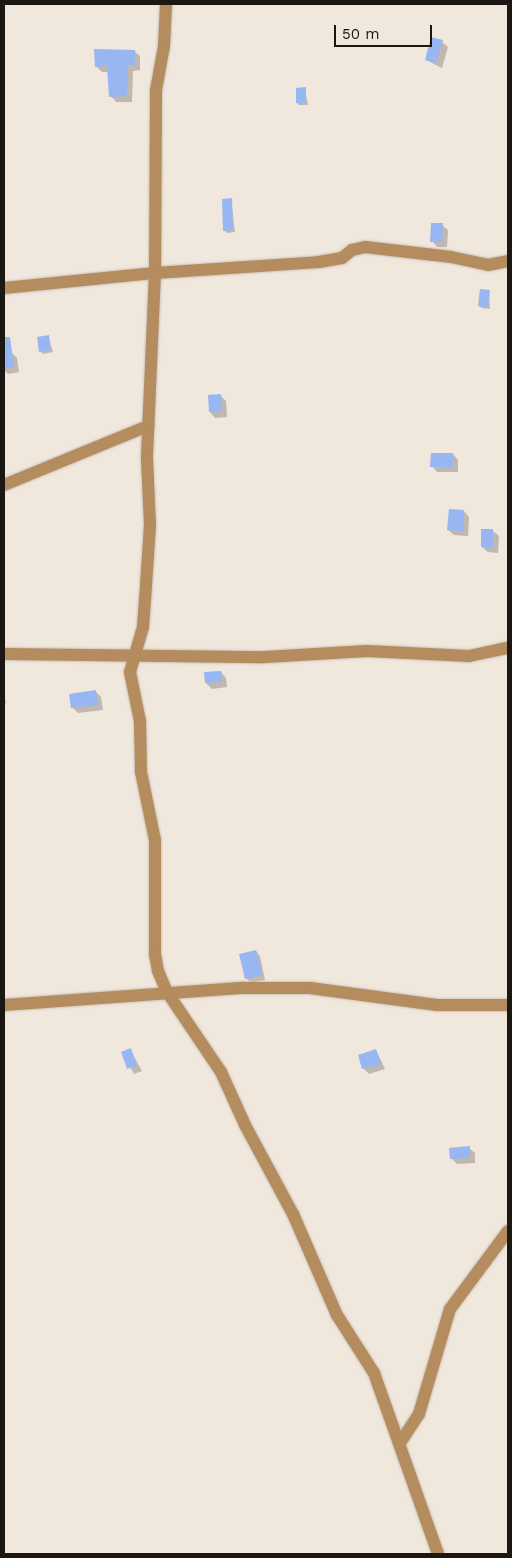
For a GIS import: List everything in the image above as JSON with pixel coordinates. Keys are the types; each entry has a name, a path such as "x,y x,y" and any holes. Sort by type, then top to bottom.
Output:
{"street":[{"path":"166,4 164,46 156,90 155,273 148,426 150,524 143,627 130,672 140,721 141,772 155,840 155,954 158,972 167,992 221,1072 245,1125 293,1214 337,1315 374,1373 438,1554"},
{"path":"4,288 155,273 318,262 342,258 352,250 366,247 451,257 488,265 508,262"},
{"path":"4,485 148,426"},
{"path":"4,654 135,653 265,656 367,651 469,656 508,648"},
{"path":"4,1005 167,992 310,988 437,1005 508,1005"},
{"path":"400,1443 419,1414 450,1309 508,1231"}],"building":[{"path":"431,37 443,40 436,63 425,60"},
{"path":"94,49 135,50 135,65 128,65 127,96 109,97 107,66 95,67"},
{"path":"306,87 306,103 296,103 296,88"},
{"path":"232,198 233,230 223,231 222,199"},
{"path":"431,223 443,223 442,242 430,242"},
{"path":"480,289 490,290 488,307 478,306"},
{"path":"49,335 51,350 39,352 37,337"},
{"path":"4,337 10,337 14,367 4,369"},
{"path":"221,394 222,412 209,412 208,395"},
{"path":"431,453 453,453 453,467 430,467"},
{"path":"449,509 464,510 463,531 447,530"},
{"path":"481,529 493,529 493,547 481,547"},
{"path":"221,671 222,682 205,683 204,672"},
{"path":"96,690 98,705 71,708 69,694"},
{"path":"256,950 262,975 245,979 239,954"},
{"path":"131,1048 137,1066 127,1069 121,1052"},
{"path":"376,1049 381,1064 362,1069 358,1055"},
{"path":"470,1146 470,1158 450,1159 449,1148"}]}
